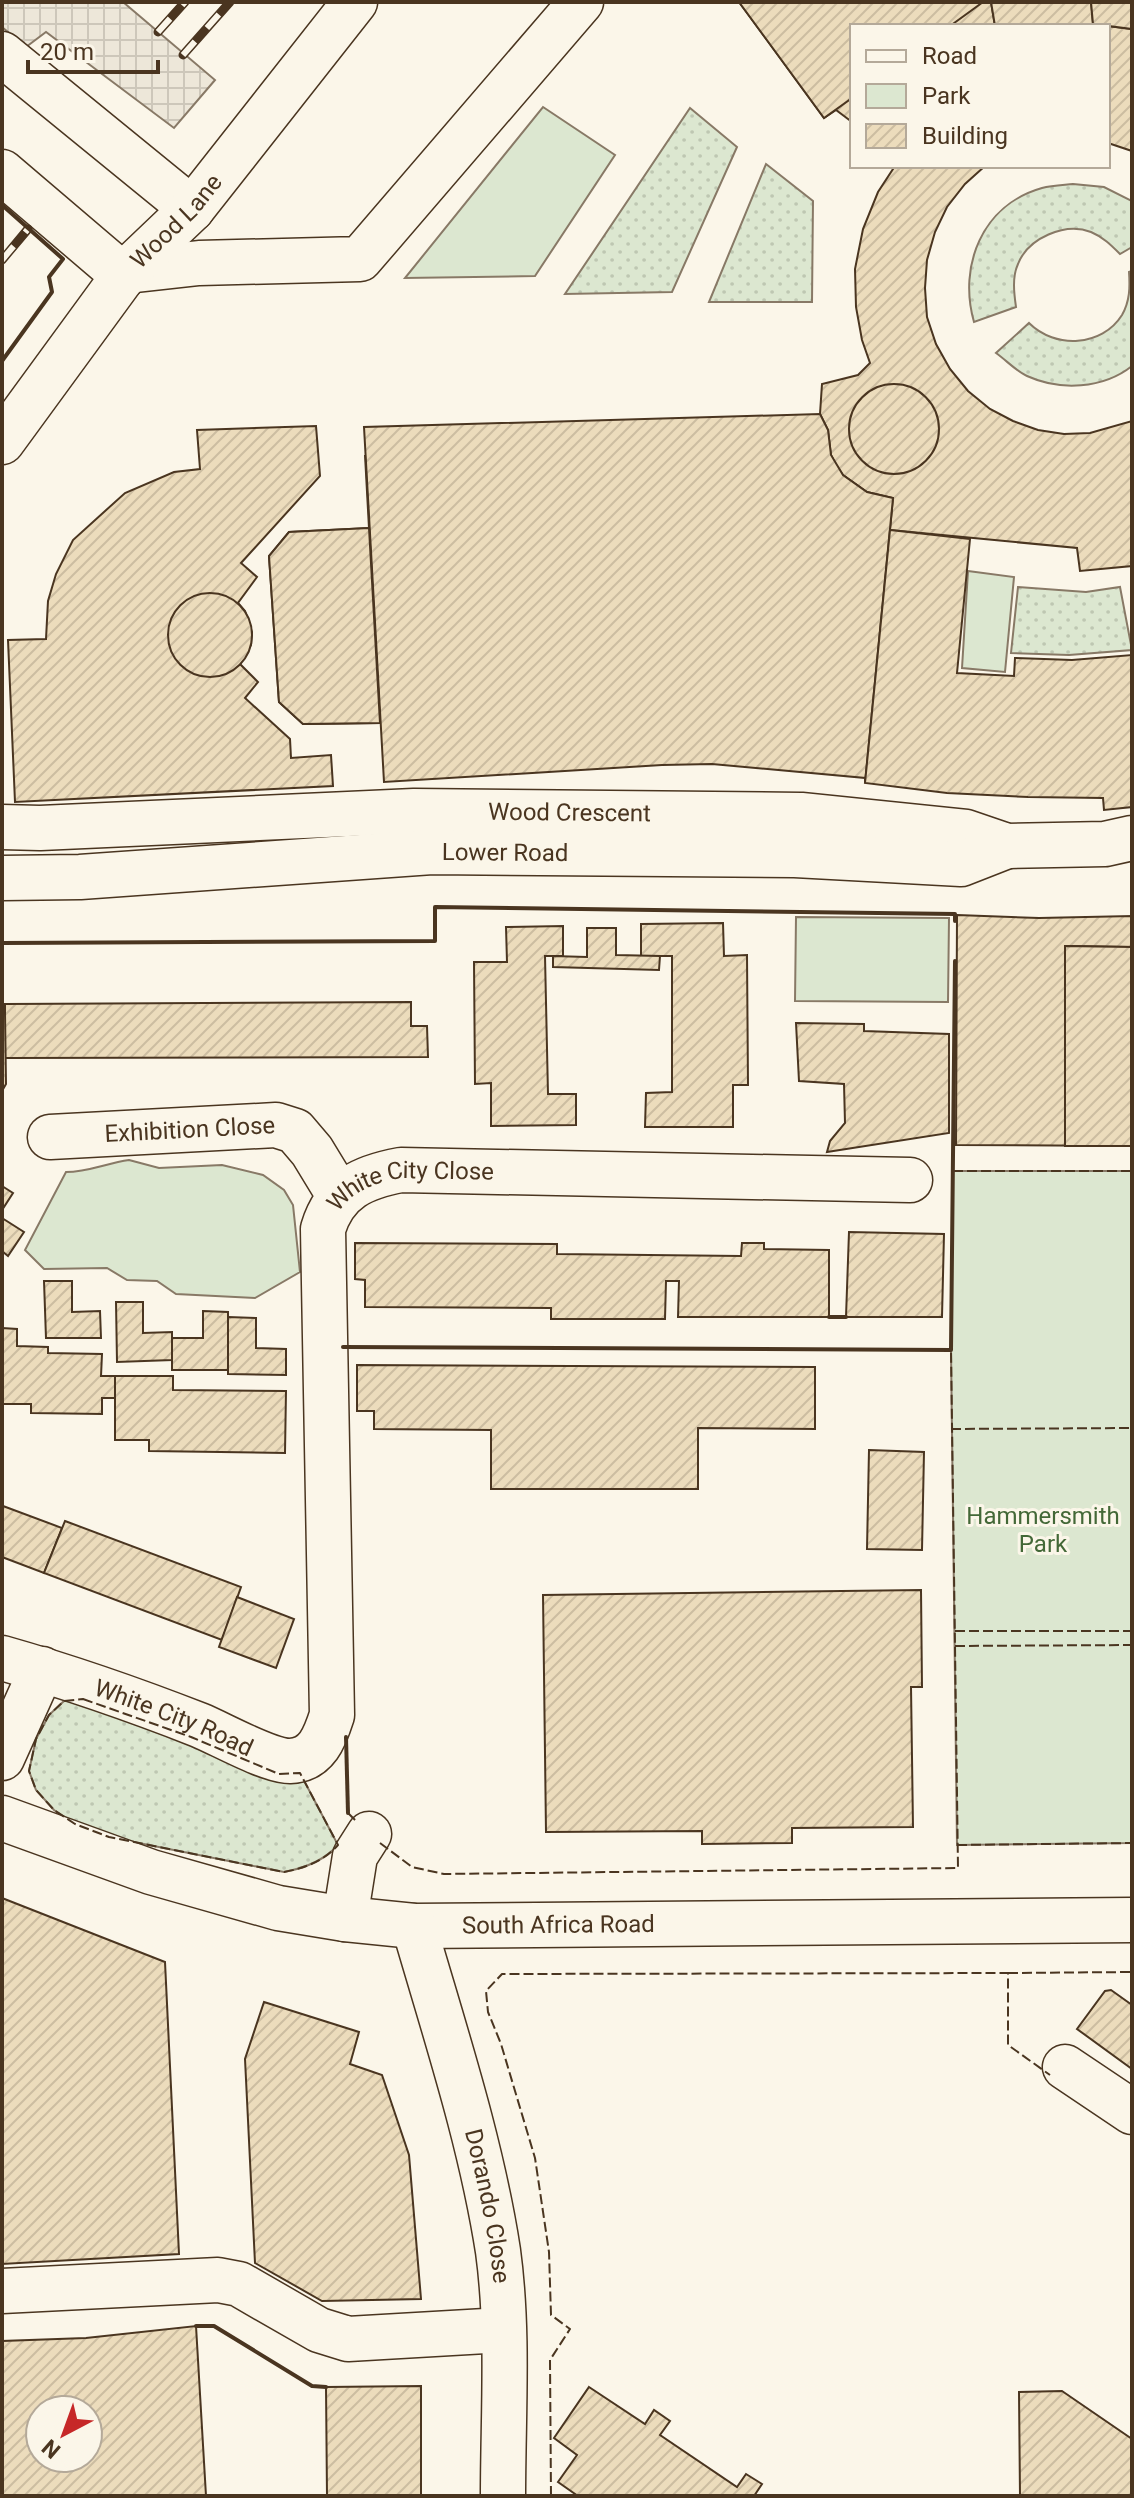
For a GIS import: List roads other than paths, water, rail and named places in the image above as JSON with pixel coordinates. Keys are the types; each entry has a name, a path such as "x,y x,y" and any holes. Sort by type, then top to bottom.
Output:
{"street":[{"name":"Wood Lane","path":"2,442 125,274 192,209 355,2"},
{"path":"2,172 125,274 199,263 360,259 560,9"},
{"path":"2,54 192,209"},
{"name":"Wood Crescent","path":"2,827 56,828 414,811 801,815 966,832 1007,846 1105,844 1132,838"},
{"name":"Lower Road","path":"2,878 80,877 432,852 795,855 961,864 1007,846"},
{"name":"Exhibition Close","path":"50,1137 276,1125 295,1131 312,1151 340,1197"},
{"name":"White City Close","path":"307,1756 323,1743 332,1715 323,1229 329,1211 340,1197 372,1176 401,1170 910,1180"},
{"name":"White City Road","path":"2,1758 22,1664 201,1726 271,1756 289,1761 307,1756"},
{"name":"South Africa Road","path":"2,1818 163,1876 278,1908 414,1926 1132,1920"},
{"path":"345,1919 355,1856 369,1834"},
{"name":"Dorando Close","path":"414,1926 473,2130 498,2254 503,2330 503,2496"},
{"path":"1065,2067 1132,2112"},
{"path":"2,2291 218,2280 239,2284 319,2330 348,2339 503,2330"}],"railway":[{"path":"158,32 185,2"},
{"path":"183,55 230,2"},
{"path":"2,260 28,229"}],"park label":[{"name":"Hammersmith Park","path":"1043,1530"}]}
